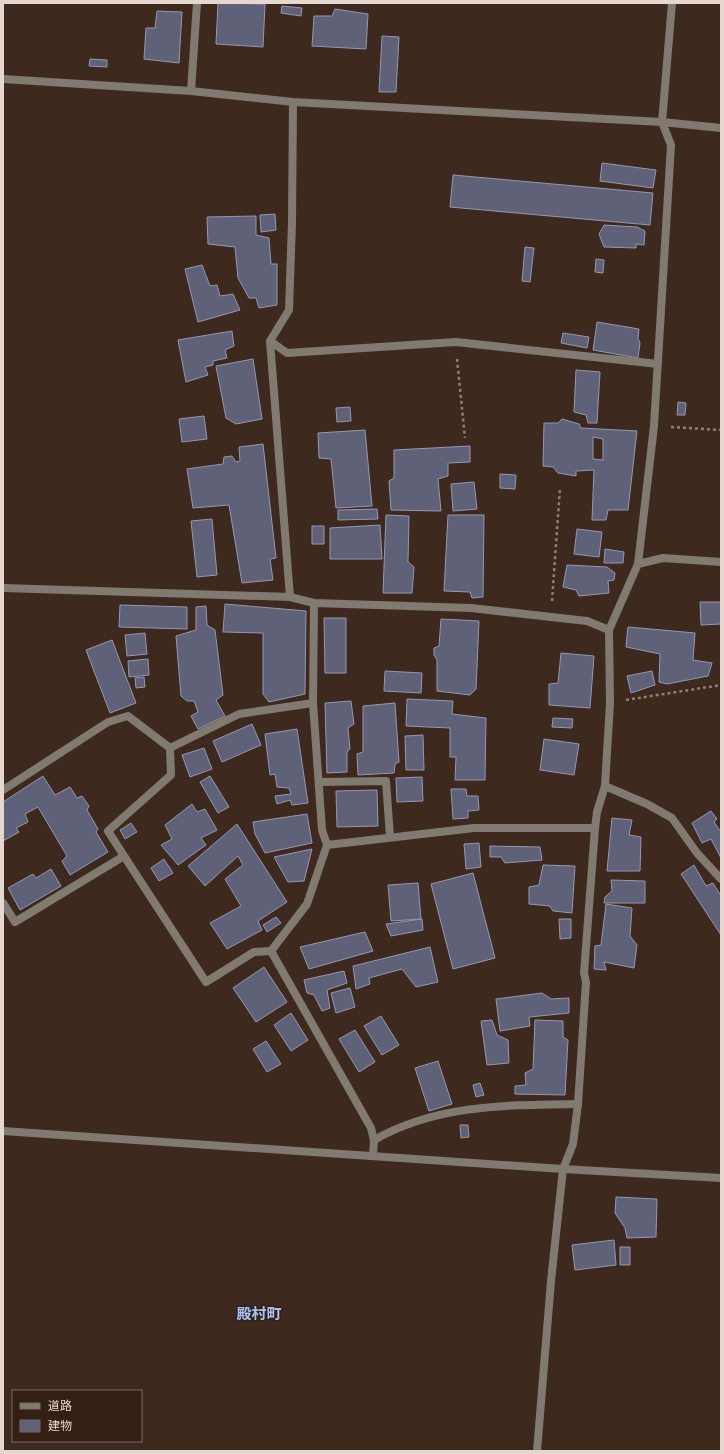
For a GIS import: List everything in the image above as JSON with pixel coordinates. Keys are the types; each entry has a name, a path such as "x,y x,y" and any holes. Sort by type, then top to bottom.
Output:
{"street":[{"path":"190,91 198,3"},
{"path":"537,1451 551,1281 563,1169 573,1144 578,1104 586,982 584,973 595,828 597,812 605,786 610,703 609,630 638,564 654,426 671,145 662,122 672,3"},
{"path":"3,79 190,91 293,102 662,122 721,128"},
{"path":"290,598 270,341 289,310 292,222 293,102"},
{"path":"270,341 287,353 456,342 658,364"},
{"path":"638,564 663,558 721,562"},
{"path":"3,588 290,598 314,603 471,608 587,621 609,630"},
{"path":"170,748 171,775 108,831 206,982 254,952 271,951 307,904 327,844 322,830 313,703 314,603"},
{"path":"170,748 239,714 313,703"},
{"path":"3,790 108,722 128,716 170,748"},
{"path":"319,782 386,781 390,837"},
{"path":"605,786 647,804 672,818 697,853 721,879"},
{"path":"327,844 474,828 595,828"},
{"path":"3,903 14,922 124,856"},
{"path":"271,951 371,1128 374,1140 373,1155"},
{"path":"374,1140 390,1131 439,1114 512,1104 578,1104"},
{"path":"3,1131 563,1169 721,1178"}],"path":[{"path":"456,342 465,438"},
{"path":"654,426 721,430"},
{"path":"551,617 560,488"},
{"path":"610,703 721,685"}],"building":[{"path":"218,3 265,4 263,47 216,44"},
{"path":"282,6 302,8 301,16 281,13"},
{"path":"335,9 368,14 366,49 312,46 314,16 332,16"},
{"path":"157,11 182,12 179,63 144,59 146,28 155,28"},
{"path":"382,36 399,37 396,92 379,92"},
{"path":"90,59 107,60 107,67 89,66"},
{"path":"602,163 656,170 653,188 600,181"},
{"path":"453,175 653,193 650,225 450,207"},
{"path":"275,214 276,230 261,232 260,215"},
{"path":"256,216 256,235 269,238 271,264 277,264 277,305 259,308 256,298 249,298 238,278 235,247 208,244 207,217"},
{"path":"604,225 637,227 645,231 644,245 636,244 636,248 604,247 599,234"},
{"path":"525,247 534,248 530,282 522,281"},
{"path":"596,259 604,260 603,273 595,272"},
{"path":"202,265 210,286 217,285 220,296 233,294 240,310 198,322 185,269"},
{"path":"597,322 639,329 638,338 640,343 638,358 593,350"},
{"path":"232,331 234,346 225,350 227,358 213,361 213,365 205,367 208,375 186,382 178,340"},
{"path":"563,333 589,337 587,348 561,343"},
{"path":"253,359 262,419 236,424 226,418 216,366"},
{"path":"576,370 600,372 597,423 588,423 586,415 574,412"},
{"path":"678,402 686,403 685,415 677,415"},
{"path":"350,407 351,421 337,422 336,408"},
{"path":"204,416 207,439 182,442 179,419"},
{"path":"562,419 579,424 581,428 637,431 628,510 608,510 606,520 592,520 594,470 576,471 576,476 558,473 553,467 543,466 544,423 558,423","holes":["593,437 603,439 603,460 593,459"]},
{"path":"365,430 372,506 336,508 331,459 319,458 318,433"},
{"path":"263,444 276,558 270,559 273,580 242,583 229,505 193,508 187,469 223,464 224,457 232,456 236,462 240,461 239,447"},
{"path":"470,446 470,462 448,463 448,476 438,479 441,511 391,510 389,481 394,478 394,450"},
{"path":"500,474 516,475 515,489 500,488"},
{"path":"474,482 477,509 453,511 451,484"},
{"path":"377,509 378,519 338,520 338,510"},
{"path":"386,515 409,516 408,562 414,567 412,593 383,593"},
{"path":"448,515 484,515 483,597 472,598 470,592 444,591"},
{"path":"212,519 217,575 197,577 191,521"},
{"path":"380,525 382,559 330,559 330,528"},
{"path":"312,526 324,526 324,544 312,544"},
{"path":"577,529 602,532 599,557 574,554"},
{"path":"605,549 624,552 623,563 604,563"},
{"path":"567,565 607,567 615,573 614,580 608,581 609,593 579,596 576,590 563,587"},
{"path":"700,602 721,602 721,624 701,625"},
{"path":"225,604 306,611 305,694 269,702 263,694 263,633 223,632"},
{"path":"120,605 187,607 187,629 119,627"},
{"path":"206,606 207,625 215,630 223,695 216,700 225,716 198,729 191,716 198,712 194,701 187,701 181,696 176,636 196,630 196,607"},
{"path":"324,618 346,618 346,673 325,673"},
{"path":"441,619 479,621 476,689 470,695 437,691 437,660 434,655 434,648 439,646"},
{"path":"628,627 695,633 693,660 712,663 708,676 667,684 659,682 660,654 626,647"},
{"path":"145,633 147,654 127,656 125,635"},
{"path":"112,640 136,703 110,713 86,650"},
{"path":"561,653 594,656 590,708 549,705 549,684 558,683"},
{"path":"148,659 149,675 129,677 128,661"},
{"path":"385,671 422,673 421,693 384,691"},
{"path":"652,671 655,685 631,693 627,676"},
{"path":"144,677 145,687 136,688 135,678"},
{"path":"407,699 453,701 452,714 486,718 485,780 455,780 456,757 450,757 450,728 406,726"},
{"path":"351,701 354,724 348,728 350,749 347,752 347,772 327,773 325,703"},
{"path":"395,703 399,762 395,764 394,773 358,775 357,754 363,752 363,706"},
{"path":"553,718 573,719 572,728 552,727"},
{"path":"252,724 261,745 222,762 213,741"},
{"path":"297,729 308,803 292,805 290,800 277,804 275,796 291,794 289,788 277,787 275,774 270,775 265,734"},
{"path":"423,735 424,770 406,770 405,736"},
{"path":"544,739 579,744 574,775 540,770"},
{"path":"204,748 212,769 190,777 182,755"},
{"path":"43,776 55,795 70,787 77,798 82,796 89,806 87,810 98,829 96,832 108,852 70,875 62,861 67,856 38,807 25,814 28,822 16,828 19,832 3,841 3,802"},
{"path":"210,776 229,807 218,813 200,782"},
{"path":"422,777 423,801 397,802 396,778"},
{"path":"451,789 466,789 467,796 478,796 479,810 468,811 468,818 453,819"},
{"path":"377,790 378,826 337,827 336,791"},
{"path":"192,804 197,812 205,809 217,830 201,838 206,845 178,865 161,845 172,839 165,825"},
{"path":"711,811 717,819 714,822 721,832 721,858 711,839 702,843 692,823"},
{"path":"307,814 312,843 265,853 255,834 253,822"},
{"path":"612,818 632,820 629,835 641,837 640,871 607,871"},
{"path":"131,823 137,832 125,839 120,830"},
{"path":"237,824 287,902 258,921 262,930 227,949 210,923 241,906 225,879 243,865 238,856 205,886 188,866"},
{"path":"479,843 481,867 466,869 464,844"},
{"path":"490,846 540,847 542,860 505,863 501,857 490,857"},
{"path":"312,849 304,881 288,882 274,857"},
{"path":"164,859 173,873 159,881 151,868"},
{"path":"543,865 575,866 572,913 553,911 550,906 529,904 529,887 539,885"},
{"path":"694,865 706,886 713,883 721,896 721,935 681,874"},
{"path":"51,869 61,886 20,910 8,888 33,874 36,878"},
{"path":"473,873 495,958 453,969 431,884"},
{"path":"611,880 645,881 645,903 604,903 605,897 612,891"},
{"path":"418,883 421,919 391,921 388,885"},
{"path":"606,904 632,908 630,936 637,945 634,968 604,962 606,970 594,969 595,946 601,945"},
{"path":"276,917 281,923 267,932 263,925"},
{"path":"422,919 423,930 391,936 386,924"},
{"path":"559,919 571,919 571,938 560,939"},
{"path":"365,932 373,951 309,969 300,947"},
{"path":"430,947 438,982 416,987 402,969 369,978 370,984 356,989 353,966"},
{"path":"264,967 287,1002 256,1022 233,988"},
{"path":"344,971 347,983 327,990 330,1008 322,1011 314,995 307,993 304,980"},
{"path":"350,988 355,1007 336,1013 331,993"},
{"path":"542,993 551,999 569,998 569,1013 529,1017 530,1026 500,1031 496,999"},
{"path":"291,1013 308,1040 291,1051 274,1025"},
{"path":"381,1016 399,1045 382,1055 364,1026"},
{"path":"492,1020 497,1035 508,1040 509,1063 487,1065 481,1021"},
{"path":"535,1020 563,1021 563,1037 568,1040 565,1095 515,1094 515,1086 526,1085 525,1073 533,1069"},
{"path":"355,1030 375,1062 359,1072 339,1039"},
{"path":"266,1041 281,1064 267,1072 253,1049"},
{"path":"438,1061 452,1104 429,1111 415,1068"},
{"path":"480,1083 484,1095 476,1097 473,1085"},
{"path":"460,1125 468,1125 469,1137 461,1138"},
{"path":"616,1197 657,1199 656,1237 627,1238 625,1228 615,1213"},
{"path":"614,1240 616,1265 575,1270 572,1245"},
{"path":"620,1247 630,1247 630,1265 620,1265"}],"district":[{"name":"殿村町","path":"259,1314"}]}
